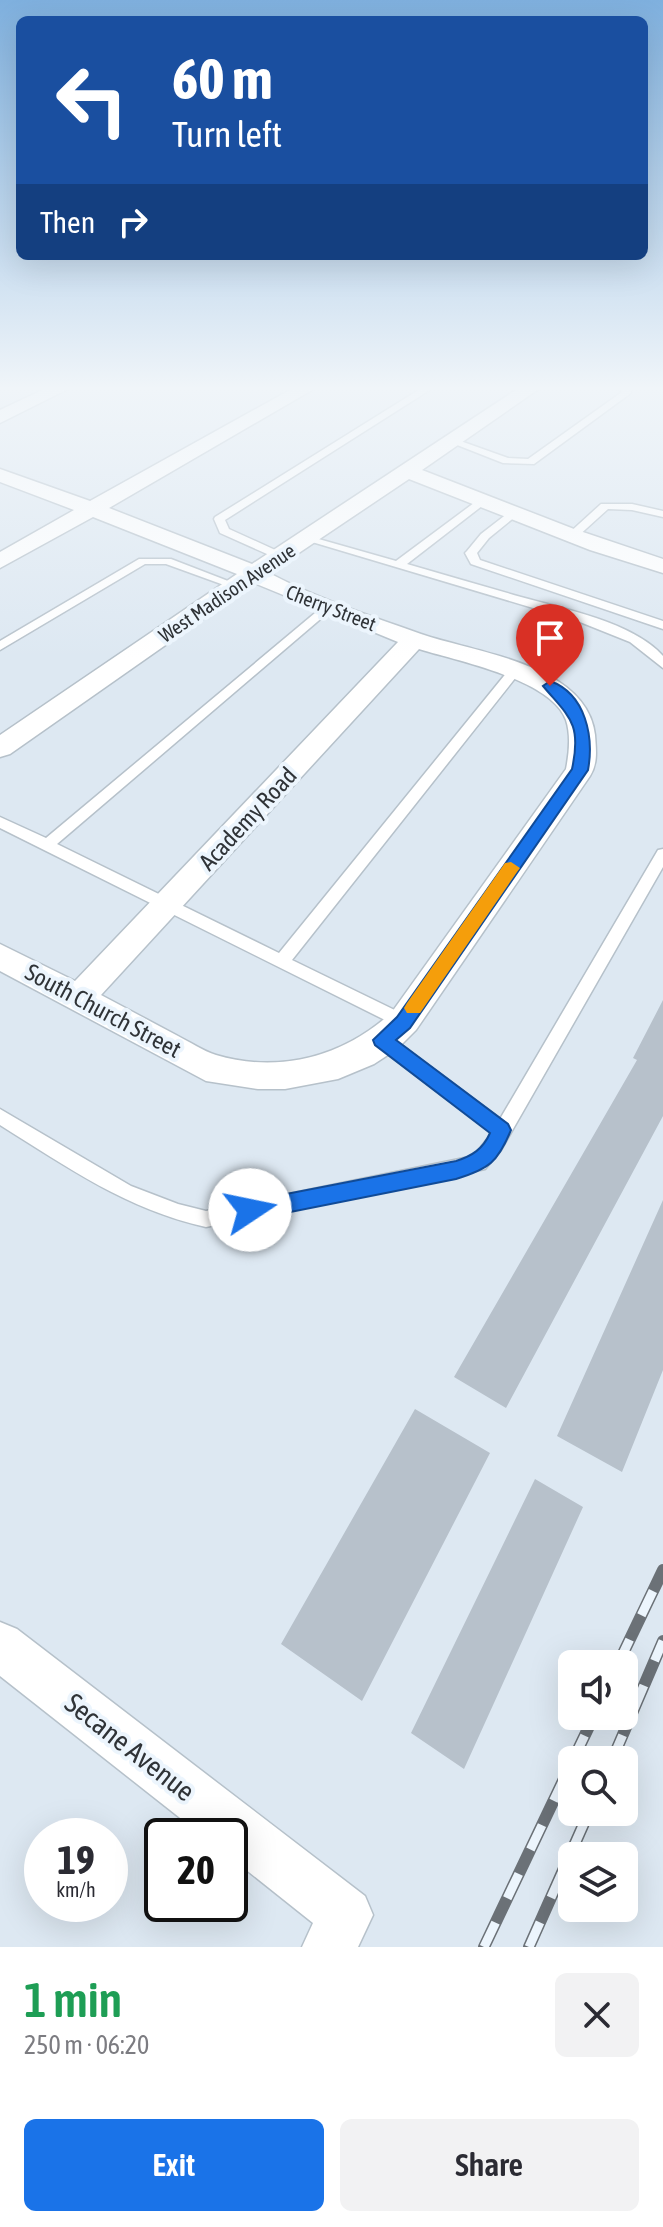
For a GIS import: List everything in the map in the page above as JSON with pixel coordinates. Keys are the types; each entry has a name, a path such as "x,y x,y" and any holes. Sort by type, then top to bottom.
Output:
{"street":[{"name":"Cherry Street","path":"5,477 230,561 244,580 276,586 414,640 524,672"},
{"path":"0,561 148,477"},
{"name":"West Madison Avenue","path":"0,748 398,477"},
{"path":"424,477 486,499 572,536 663,566"},
{"name":"Academy Road","path":"80,997 414,640"},
{"path":"393,1031 580,770 583,754 580,722 571,705 524,672"},
{"name":"South Church Street","path":"0,956 206,1067 236,1075 299,1075 356,1056 393,1031"},
{"name":"Secane Avenue","path":"0,1646 346,1915 329,1947"}],"lane":[{"path":"280,556 224,531 219,519 286,477"},
{"path":"398,565 486,499"},
{"path":"572,536 605,506 632,507 663,514"},
{"path":"516,512 476,544 471,553 475,562 663,625"},
{"path":"308,539 584,619 634,639 650,649 663,664"},
{"path":"0,646 143,561 167,561 244,580"},
{"path":"46,846 327,607"},
{"path":"281,962 524,672"},
{"path":"0,822 281,962 393,1031 501,1130"},
{"path":"0,1116 145,1203 175,1214 206,1219 479,1163 495,1145 663,854"}],"building":[{"path":"663,1000 663,1116 506,1408 454,1377 637,1060 633,1058"},
{"path":"663,1200 663,1370 622,1472 557,1436"},
{"path":"415,1409 490,1453 362,1701 281,1644"},
{"path":"535,1479 583,1507 464,1769 411,1733"}],"railway":[{"path":"625,1650 663,1570"},
{"path":"618,1746 663,1641"},
{"path":"580,1746 587,1730"},
{"path":"484,1947 558,1791"},
{"path":"529,1947 583,1826"}],"slow traffic":[{"path":"413,1008 511,868"}],"route":[{"path":"250,1210 456,1170 479,1163 495,1145 501,1130 382,1040 403,1022 580,770 583,754 580,722 571,705 550,686"}]}
